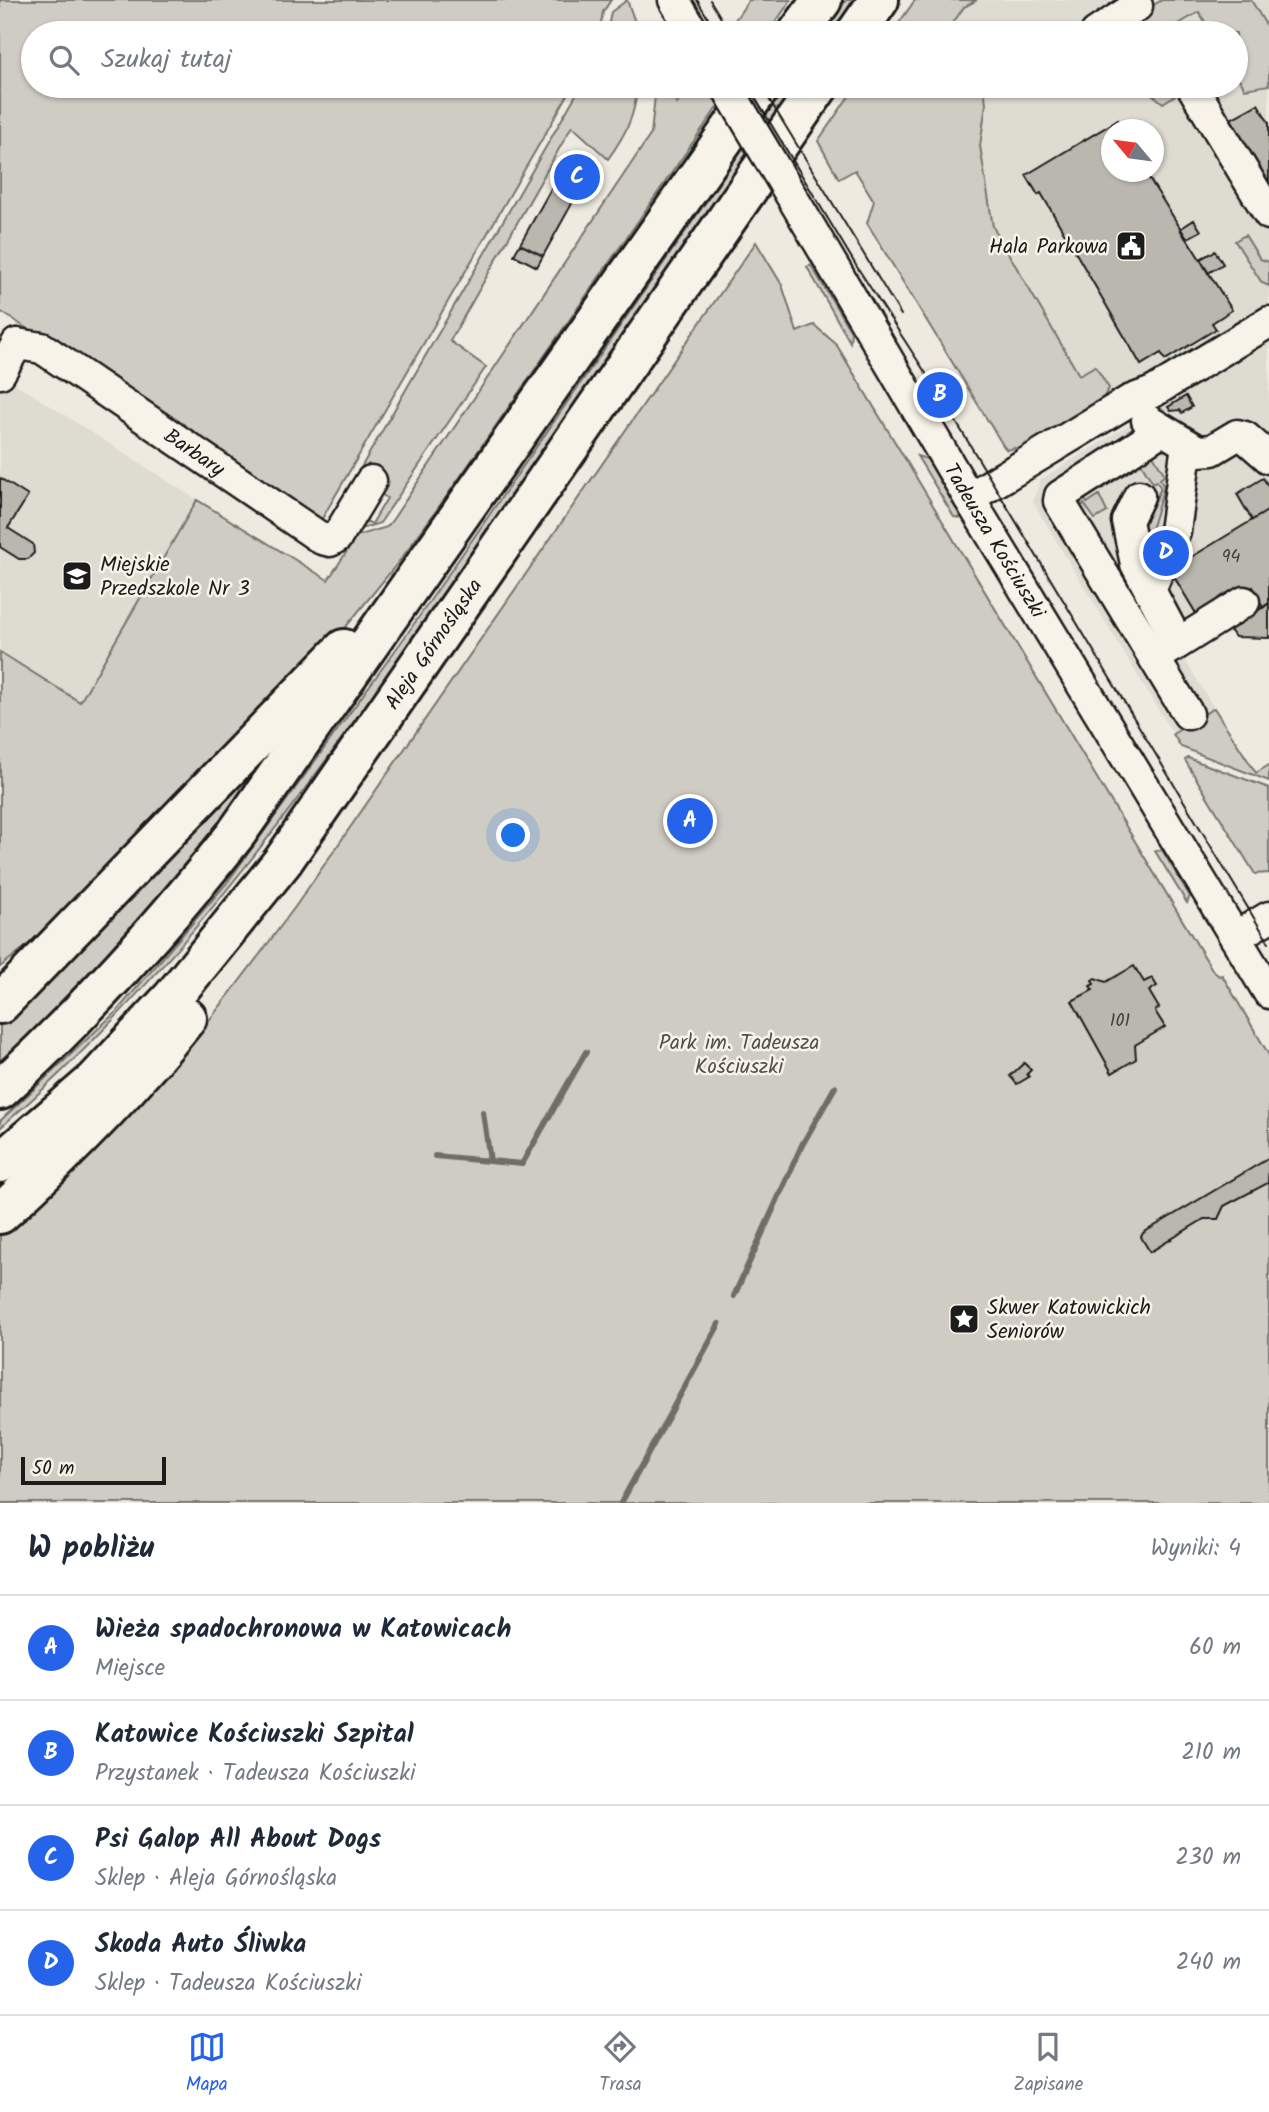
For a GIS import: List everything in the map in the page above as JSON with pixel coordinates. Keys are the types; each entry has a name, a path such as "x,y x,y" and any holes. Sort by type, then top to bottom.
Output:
{"highway":[{"path":"807,21 822,0"},
{"path":"864,21 879,0"},
{"path":"0,1090 98,996 177,907 244,824 753,98"},
{"name":"Aleja Górnośląska","path":"0,1163 113,1063 172,998 282,861 811,98"},
{"path":"0,1004 431,560"},
{"path":"0,1214 55,1164 175,1033 216,980 282,861"},
{"path":"0,978 85,914"}],"street":[{"path":"677,4 687,21"},
{"path":"1114,21 1137,6"},
{"name":"Tadeusza Kościuszki","path":"733,98 969,498 1269,993"},
{"path":"1199,98 1269,214"},
{"path":"969,498 1129,401 1153,392 1269,322"},
{"path":"0,373 8,334"},
{"name":"Barbary","path":"8,334 42,348 326,541 337,537 371,481"},
{"path":"1129,401 1142,418 1205,452 1237,435 1245,438 1269,458"},
{"path":"1150,590 1175,531 1175,438"},
{"path":"1166,650 1059,501 1060,496 1175,438"},
{"path":"1139,496 1127,527 1133,539 1133,556 1150,590 1166,650 1188,714"},
{"path":"1166,650 1244,602"},
{"path":"1235,937 1269,917"}],"shaded area":[{"path":"977,0 1269,0 1269,303 1138,383 1102,400 1079,376 993,227 980,146 985,98 1248,98 1248,21 954,21 964,7"},
{"path":"1269,337 1269,603 1184,658 1214,708 1173,734 1033,502 1040,480"},
{"name":"Miejskie Przedszkole Nr 3","path":"0,363 17,374 16,384 197,500 80,703 0,653"}],"green space":[{"path":"0,0 611,0 603,12 601,21 21,21 21,98 566,98 316,529 230,461 0,311"},
{"path":"627,0 635,21 609,21 611,12"},
{"path":"749,0 791,0 776,21 734,21"},
{"path":"846,0 856,0 841,21 831,21"},
{"path":"915,0 977,0 964,7 954,21 900,21"},
{"path":"1162,0 1251,0 1269,30 1269,85 1248,88 1248,21 1205,21 1199,12 1184,21 1130,21"},
{"path":"574,98 636,98 632,116 620,142 608,159 572,126 450,341 486,367 380,523 351,532 360,518 372,524 387,498 376,491 325,530"},
{"path":"655,98 673,98 677,104 681,98 724,98 449,493 401,559 345,628 54,924 0,967 0,652 80,702 197,500 328,580 357,536 387,527 393,519 651,134"},
{"path":"778,98 788,98 406,649 246,866 189,936 129,1003 67,1067 0,1128 0,1121 117,1011 226,884 407,634"},
{"path":"848,98 985,98 980,146 993,227 1079,375 1095,366 1109,388 1102,400 1018,454 1015,448 1007,450 867,223 874,201 855,170 839,179 818,141"},
{"path":"1157,98 1171,98 1163,103"},
{"path":"1245,235 1260,259 1269,262 1269,286 1262,283 1235,241"},
{"name":"Park im. Tadeusza Kościuszki","path":"756,242 782,285 797,332 814,325 836,344 1213,971 1219,976 1222,975 1269,1055 1269,1503 0,1503 0,1235 73,1168 145,1095 243,977 295,907"},
{"path":"811,265 851,332 850,342 807,267"},
{"path":"1148,447 1165,475 1160,479 1164,487 1146,546 1157,551 1150,572 1141,532 1161,488 1156,481 1153,483 1136,455"},
{"path":"917,456 927,459 962,518 954,517"},
{"path":"1079,490 1087,503 1099,495 1107,512 1095,519 1084,504 1070,512"},
{"path":"1214,708 1256,773 1269,765 1269,781 1181,747 1173,734"},
{"path":"287,728 220,824 115,952 0,1066 0,1020"},
{"path":"1188,758 1269,788 1269,873 1255,874 1189,767 1185,760"},
{"path":"1162,850 1190,896 1187,903 1155,851"}],"building":[{"path":"1258,104 1269,123 1269,185 1231,119"},
{"name":"Hala Parkowa","path":"1101,130 1101,182 1151,182 1232,310 1212,323 1216,329 1165,360 1161,353 1141,365 1041,193 1038,195 1026,175"},
{"path":"577,168 581,169 585,180 543,256 520,244 561,171 568,174"},
{"path":"1194,220 1201,231 1186,239 1180,229"},
{"path":"520,244 543,256 537,267 514,255"},
{"path":"1215,251 1223,264 1208,273 1200,259"},
{"path":"1186,396 1192,407 1182,413 1180,410 1171,411 1168,407"},
{"path":"0,478 28,496 8,528 33,544 34,553 28,559 19,559 0,547"},
{"path":"1263,478 1269,487 1269,510 1252,520 1237,494"},
{"path":"1269,510 1269,603 1263,608 1253,587 1200,620 1170,570"},
{"path":"1269,603 1269,638 1235,637 1230,630"},
{"path":"1134,966 1144,982 1152,978 1157,986 1149,991 1159,1008 1155,1011 1165,1027 1135,1045 1136,1059 1112,1073 1072,1001 1093,990 1090,986 1094,984 1092,980 1095,978 1106,982"},
{"path":"1024,1063 1031,1070 1027,1074 1029,1077 1017,1084 1010,1076"},
{"path":"1269,1158 1268,1183 1224,1206 1218,1219 1204,1219 1150,1252 1141,1237 1143,1233"}],"waterway":[{"path":"435,1156 522,1164 586,1052"},
{"path":"734,1296 802,1145 835,1087"},
{"path":"483,1112 490,1161"},
{"path":"621,1503 719,1324"}],"tram line":[{"path":"697,0 710,21"},
{"path":"710,0 723,21"},
{"path":"755,98 857,267 940,395 1269,943"},
{"path":"768,98 901,315"}],"place":[{"name":"Psi Galop All About Dogs","path":"577,177"},
{"name":"Hala Parkowa","path":"1131,246"},
{"name":"Katowice Kościuszki Szpital","path":"940,395"},
{"name":"Skoda Auto Śliwka","path":"1166,553"},
{"name":"Miejskie Przedszkole Nr 3","path":"77,576"},
{"name":"Wieża spadochronowa w Katowicach","path":"690,821"},
{"name":"Skwer Katowickich Seniorów","path":"964,1319"}]}
